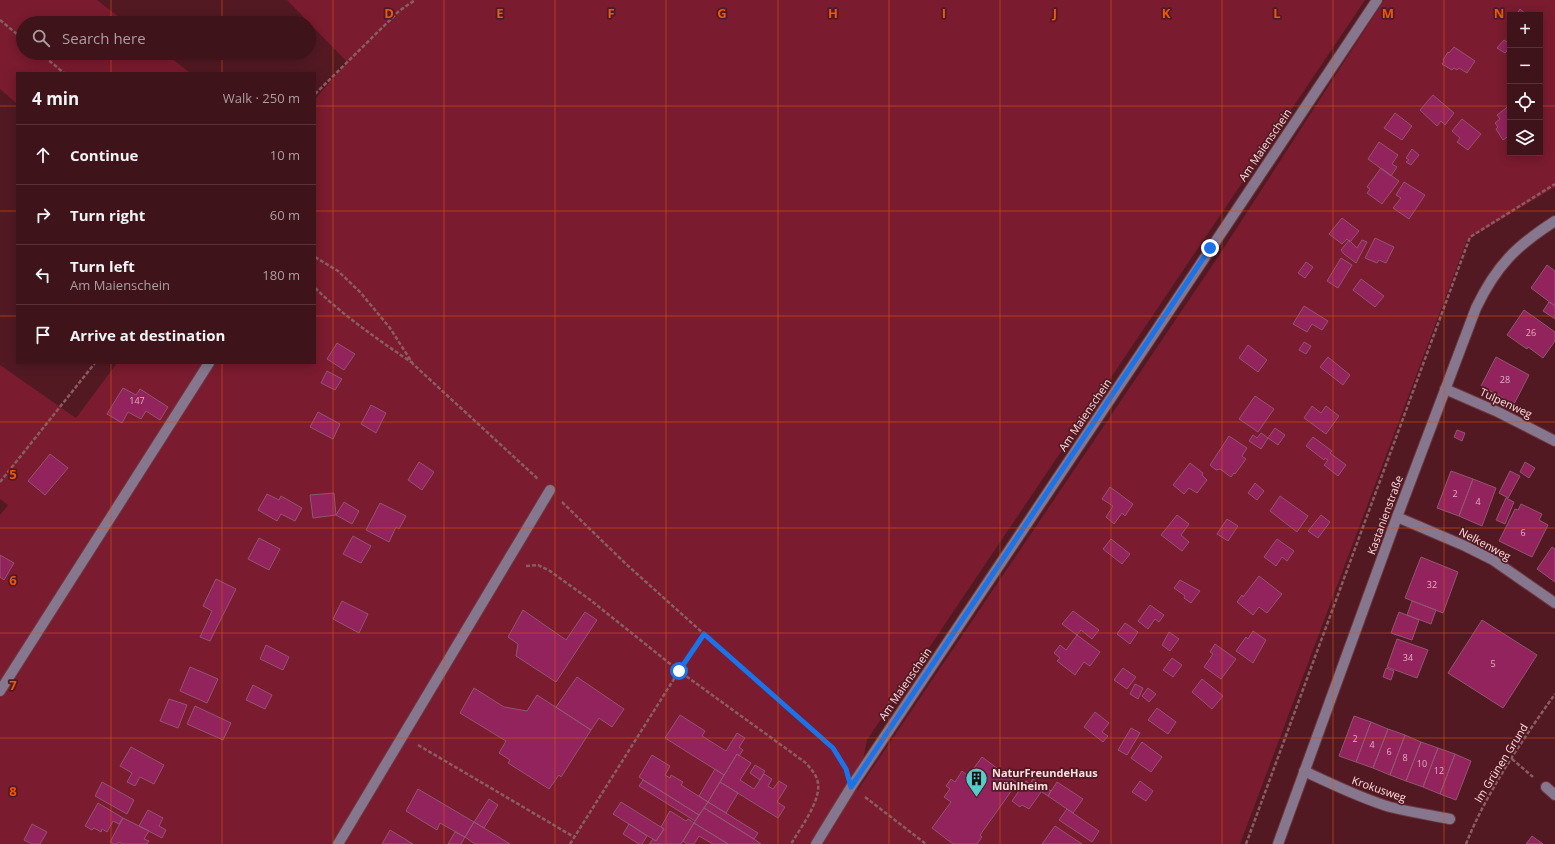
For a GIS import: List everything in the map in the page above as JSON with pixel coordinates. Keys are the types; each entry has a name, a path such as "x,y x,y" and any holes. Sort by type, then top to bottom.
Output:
{"street":[{"name":"Am Maienschein","path":"816,844 851,787 1377,0"},
{"name":"Kastanienstraße","path":"1278,844 1397,517 1476,308 1492,279 1516,249 1555,220"},
{"path":"0,691 208,364"},
{"name":"Tulpenweg","path":"1445,390 1498,412 1555,441"},
{"path":"338,844 550,490"},
{"name":"Nelkenweg","path":"1397,517 1465,546 1493,560 1555,603"},
{"name":"Krokusweg","path":"1304,771 1362,797 1389,806 1416,813 1450,819"},
{"path":"1546,787 1555,795"}],"path":[{"path":"316,93 399,11 415,0"},
{"path":"0,20 16,33"},
{"path":"48,60 63,72"},
{"path":"1246,844 1470,237 1555,184"},
{"path":"316,258 338,271 360,292 390,328 413,364"},
{"path":"316,289 333,305 372,336 413,364 550,490 626,564 833,748 846,769 851,787 926,844"},
{"path":"0,482 94,364"},
{"path":"523,569 526,565 538,565 550,571 589,599 679,671 806,763 818,780 818,789 816,799 790,844"},
{"path":"570,844 704,634"},
{"name":"Im Grünen Grund","path":"1466,844 1475,820 1512,758 1555,694"},
{"path":"416,744 574,837"},
{"path":"1512,758 1546,787"}],"shaded area":[{"path":"0,0 97,0 118,16 16,16 16,60 174,60 189,72 16,72 16,103 0,89"},
{"path":"287,0 1365,0 867,740 857,791 1218,257 1384,0 1555,0 1555,187 1467,240 1240,844 0,844 0,515 8,505 0,499 0,365 76,418 116,364 316,364 316,98 347,62 316,30 316,16 302,16"}],"building":[{"path":"1504,40 1507,42 1507,51 1505,53 1497,48"},
{"path":"1454,47 1475,61 1467,73 1459,68 1457,70 1454,68 1452,70 1442,64 1448,52 1449,53"},
{"path":"1433,95 1454,113 1445,125 1441,121 1437,126 1420,110"},
{"path":"1507,107 1507,137 1503,140 1496,129 1498,127 1495,123 1500,119 1497,115"},
{"path":"1395,113 1412,126 1402,140 1384,128"},
{"path":"1462,119 1481,134 1468,150 1457,142 1460,138 1452,131"},
{"path":"1379,142 1398,155 1392,164 1397,167 1391,176 1368,159"},
{"path":"1412,149 1419,155 1411,165 1406,162 1409,160 1406,158"},
{"path":"1381,168 1399,181 1382,204 1367,193 1370,189 1367,187"},
{"path":"1404,182 1425,195 1409,219 1393,208 1401,198 1396,195"},
{"path":"1342,218 1359,231 1350,242 1347,239 1342,244 1329,234"},
{"path":"1375,238 1394,247 1386,263 1379,260 1377,263 1365,258"},
{"path":"1349,240 1357,248 1362,240 1367,242 1356,263 1341,250"},
{"path":"1341,258 1352,265 1338,288 1327,281"},
{"path":"1306,262 1313,267 1305,278 1298,273"},
{"path":"1547,265 1555,271 1555,306 1531,288"},
{"path":"1361,279 1384,296 1375,307 1353,290"},
{"path":"1549,302 1555,306 1555,319 1543,311"},
{"path":"1304,306 1328,321 1322,330 1312,324 1307,332 1293,324"},
{"path":"1524,310 1555,332 1555,341 1543,358 1507,335"},
{"path":"1304,342 1311,346 1306,354 1299,350"},
{"path":"337,343 355,354 344,370 327,359"},
{"path":"1248,345 1267,360 1258,372 1239,358"},
{"path":"1328,357 1350,375 1343,385 1320,367"},
{"path":"1496,357 1529,375 1514,404 1481,386"},
{"path":"327,371 342,379 335,390 321,383"},
{"path":"123,388 136,395 140,389 168,407 160,420 146,411 141,419 128,412 122,423 107,414"},
{"path":"1255,396 1274,409 1258,432 1239,419"},
{"path":"371,405 386,413 376,433 361,424"},
{"path":"1312,406 1321,413 1326,406 1339,416 1326,434 1304,418"},
{"path":"318,412 340,424 333,439 310,427"},
{"path":"1275,428 1285,435 1278,445 1268,438"},
{"path":"1457,430 1465,433 1462,441 1454,437"},
{"path":"1261,433 1268,438 1261,449 1249,441 1253,435 1257,438"},
{"path":"1229,436 1247,448 1242,456 1246,459 1231,477 1220,469 1216,470 1210,465"},
{"path":"1313,437 1332,451 1330,453 1346,465 1338,476 1324,465 1328,460 1325,458 1324,460 1306,446"},
{"path":"50,454 68,468 45,495 28,481"},
{"path":"419,462 434,472 422,490 408,480"},
{"path":"1525,462 1535,468 1529,478 1520,472"},
{"path":"1190,463 1203,473 1202,475 1207,480 1197,493 1189,488 1184,494 1173,485"},
{"path":"1451,471 1473,479 1459,516 1437,508"},
{"path":"1510,471 1520,476 1508,498 1499,493"},
{"path":"1473,479 1496,488 1482,526 1459,516"},
{"path":"1255,483 1264,491 1257,500 1248,493"},
{"path":"1110,487 1133,504 1125,516 1122,513 1114,524 1106,517 1113,506 1102,499"},
{"path":"334,493 336,515 313,518 310,495"},
{"path":"267,494 279,500 281,496 302,508 295,521 281,514 277,521 258,510"},
{"path":"1280,496 1308,516 1297,532 1270,511"},
{"path":"1506,498 1514,502 1505,524 1496,520"},
{"path":"344,502 359,511 352,524 336,515"},
{"path":"380,503 406,516 399,529 396,527 389,542 366,530"},
{"path":"1521,504 1542,514 1539,520 1548,525 1532,557 1499,541 1515,509 1518,510"},
{"path":"1177,515 1189,524 1181,535 1189,542 1182,551 1161,535"},
{"path":"1321,515 1330,522 1318,538 1308,531"},
{"path":"1227,519 1238,526 1228,541 1217,534"},
{"path":"353,536 371,546 361,563 343,554"},
{"path":"259,538 280,549 269,570 248,559"},
{"path":"1111,539 1130,554 1122,564 1103,549"},
{"path":"1277,539 1294,551 1287,561 1282,557 1276,566 1264,557"},
{"path":"1552,547 1555,549 1555,582 1537,569"},
{"path":"0,555 14,563 4,580 0,577"},
{"path":"1421,557 1458,572 1443,613 1405,598"},
{"path":"1259,576 1282,594 1267,613 1259,607 1253,615 1237,602 1242,595 1243,597"},
{"path":"216,579 236,589 210,641 200,637 212,611 203,606"},
{"path":"1180,580 1200,591 1191,603 1184,598 1185,596 1174,588"},
{"path":"342,601 368,614 359,633 333,619"},
{"path":"1412,601 1436,610 1431,624 1407,615"},
{"path":"1150,605 1164,615 1159,622 1155,619 1148,629 1138,621"},
{"path":"523,610 566,640 585,612 597,620 556,682 516,656 518,644 508,637"},
{"path":"1073,611 1099,630 1092,639 1081,630 1077,635 1062,624"},
{"path":"1399,612 1419,620 1412,640 1391,633"},
{"path":"1482,620 1537,655 1503,708 1448,673"},
{"path":"1125,623 1138,632 1130,644 1117,634"},
{"path":"1253,631 1266,640 1253,663 1236,651 1246,637 1248,639"},
{"path":"1169,632 1179,639 1170,651 1162,645"},
{"path":"1077,635 1100,652 1090,666 1084,662 1075,675 1057,661 1060,658 1054,653 1060,645 1066,650"},
{"path":"1397,639 1428,650 1417,678 1387,667"},
{"path":"1215,644 1236,659 1221,679 1204,667 1213,654 1210,652"},
{"path":"266,645 289,657 283,670 260,659"},
{"path":"1172,658 1182,665 1173,677 1163,670"},
{"path":"190,667 218,679 207,703 180,691"},
{"path":"1123,668 1136,677 1127,689 1114,680"},
{"path":"1386,668 1394,671 1391,680 1383,677"},
{"path":"577,677 624,709 612,727 599,718 591,730 556,707"},
{"path":"1202,679 1223,696 1212,709 1192,692"},
{"path":"1135,684 1143,688 1138,699 1130,694"},
{"path":"253,685 272,695 265,709 246,700"},
{"path":"474,688 504,707 527,711 537,695 591,730 561,777 559,775 549,789 508,763 510,760 499,753 506,741 460,713"},
{"path":"1148,688 1156,694 1149,702 1142,696"},
{"path":"169,699 187,705 178,728 160,721"},
{"path":"195,706 231,723 223,740 187,724"},
{"path":"1157,708 1176,722 1168,734 1148,720"},
{"path":"1095,712 1109,723 1102,732 1108,736 1103,742 1084,727"},
{"path":"680,715 705,731 702,736 726,751 737,733 745,738 739,747 743,750 739,756 737,754 724,775 665,738"},
{"path":"1354,716 1371,722 1356,762 1339,756"},
{"path":"1371,722 1388,729 1373,768 1356,762"},
{"path":"1131,728 1140,733 1127,755 1118,750"},
{"path":"1388,729 1405,735 1390,775 1373,768"},
{"path":"1405,735 1421,742 1406,781 1390,775"},
{"path":"1142,742 1162,757 1151,772 1131,758"},
{"path":"1421,742 1438,748 1423,787 1406,781"},
{"path":"131,747 164,765 154,784 140,777 135,786 127,782 132,773 120,766"},
{"path":"1438,748 1455,754 1440,794 1423,787"},
{"path":"737,754 751,763 740,780 754,789 764,774 772,779 768,786 773,789 779,781 787,786 777,802 785,807 778,818 720,782"},
{"path":"1455,754 1471,761 1456,800 1440,794"},
{"path":"652,755 670,766 665,775 670,778 671,775 683,782 681,785 708,802 699,815 639,777"},
{"name":"NaturFreundeHaus Mühlheim","path":"982,757 1017,783 980,835 982,837 977,844 953,844 932,828 951,802 944,797 950,789 946,786 951,779 955,782 962,771 968,776"},
{"path":"755,765 765,771 760,780 750,773"},
{"path":"715,769 724,775 708,802 699,796"},
{"path":"1033,779 1051,791 1048,796 1030,784"},
{"path":"643,780 699,815 695,821 639,786"},
{"path":"1026,781 1041,792 1029,809 1022,805 1020,807 1012,801"},
{"path":"1140,781 1153,791 1146,801 1132,792"},
{"path":"102,782 134,800 127,814 95,796"},
{"path":"720,782 738,793 726,813 708,802"},
{"path":"1057,782 1083,799 1073,813 1048,796"},
{"path":"418,789 474,822 465,837 440,823 437,830 406,811"},
{"path":"489,799 498,805 484,828 474,822"},
{"path":"621,802 664,829 656,841 613,814"},
{"path":"708,802 758,833 754,839 704,808"},
{"path":"98,803 123,818 119,824 113,821 107,832 102,829 101,832 94,828 92,830 85,826"},
{"path":"704,808 761,844 728,844 694,823"},
{"path":"1067,809 1099,831 1092,842 1059,820"},
{"path":"148,810 163,818 159,826 166,830 162,838 139,826"},
{"path":"670,811 686,821 688,819 694,823 683,841 681,844 649,844 653,839 656,841 664,829 661,827"},
{"path":"123,818 149,831 144,839 149,841 147,844 123,844 119,842 118,844 114,844 110,842"},
{"path":"474,822 510,844 475,844 465,837"},
{"path":"694,823 728,844 713,844 699,836 694,844 687,844 683,841"},
{"path":"32,824 47,832 40,844 32,844 24,840"},
{"path":"629,824 647,836 642,844 639,844 623,834"},
{"path":"1055,826 1082,844 1042,844"},
{"path":"390,830 413,844 382,844"},
{"path":"455,832 465,837 461,844 448,844"},
{"path":"1532,836 1543,844 1526,844"}],"place":[{"name":"NaturFreundeHaus Mühlheim","path":"976,798"}],"route":[{"path":"679,671 704,634 833,748 846,769 851,787 1210,248"}]}
